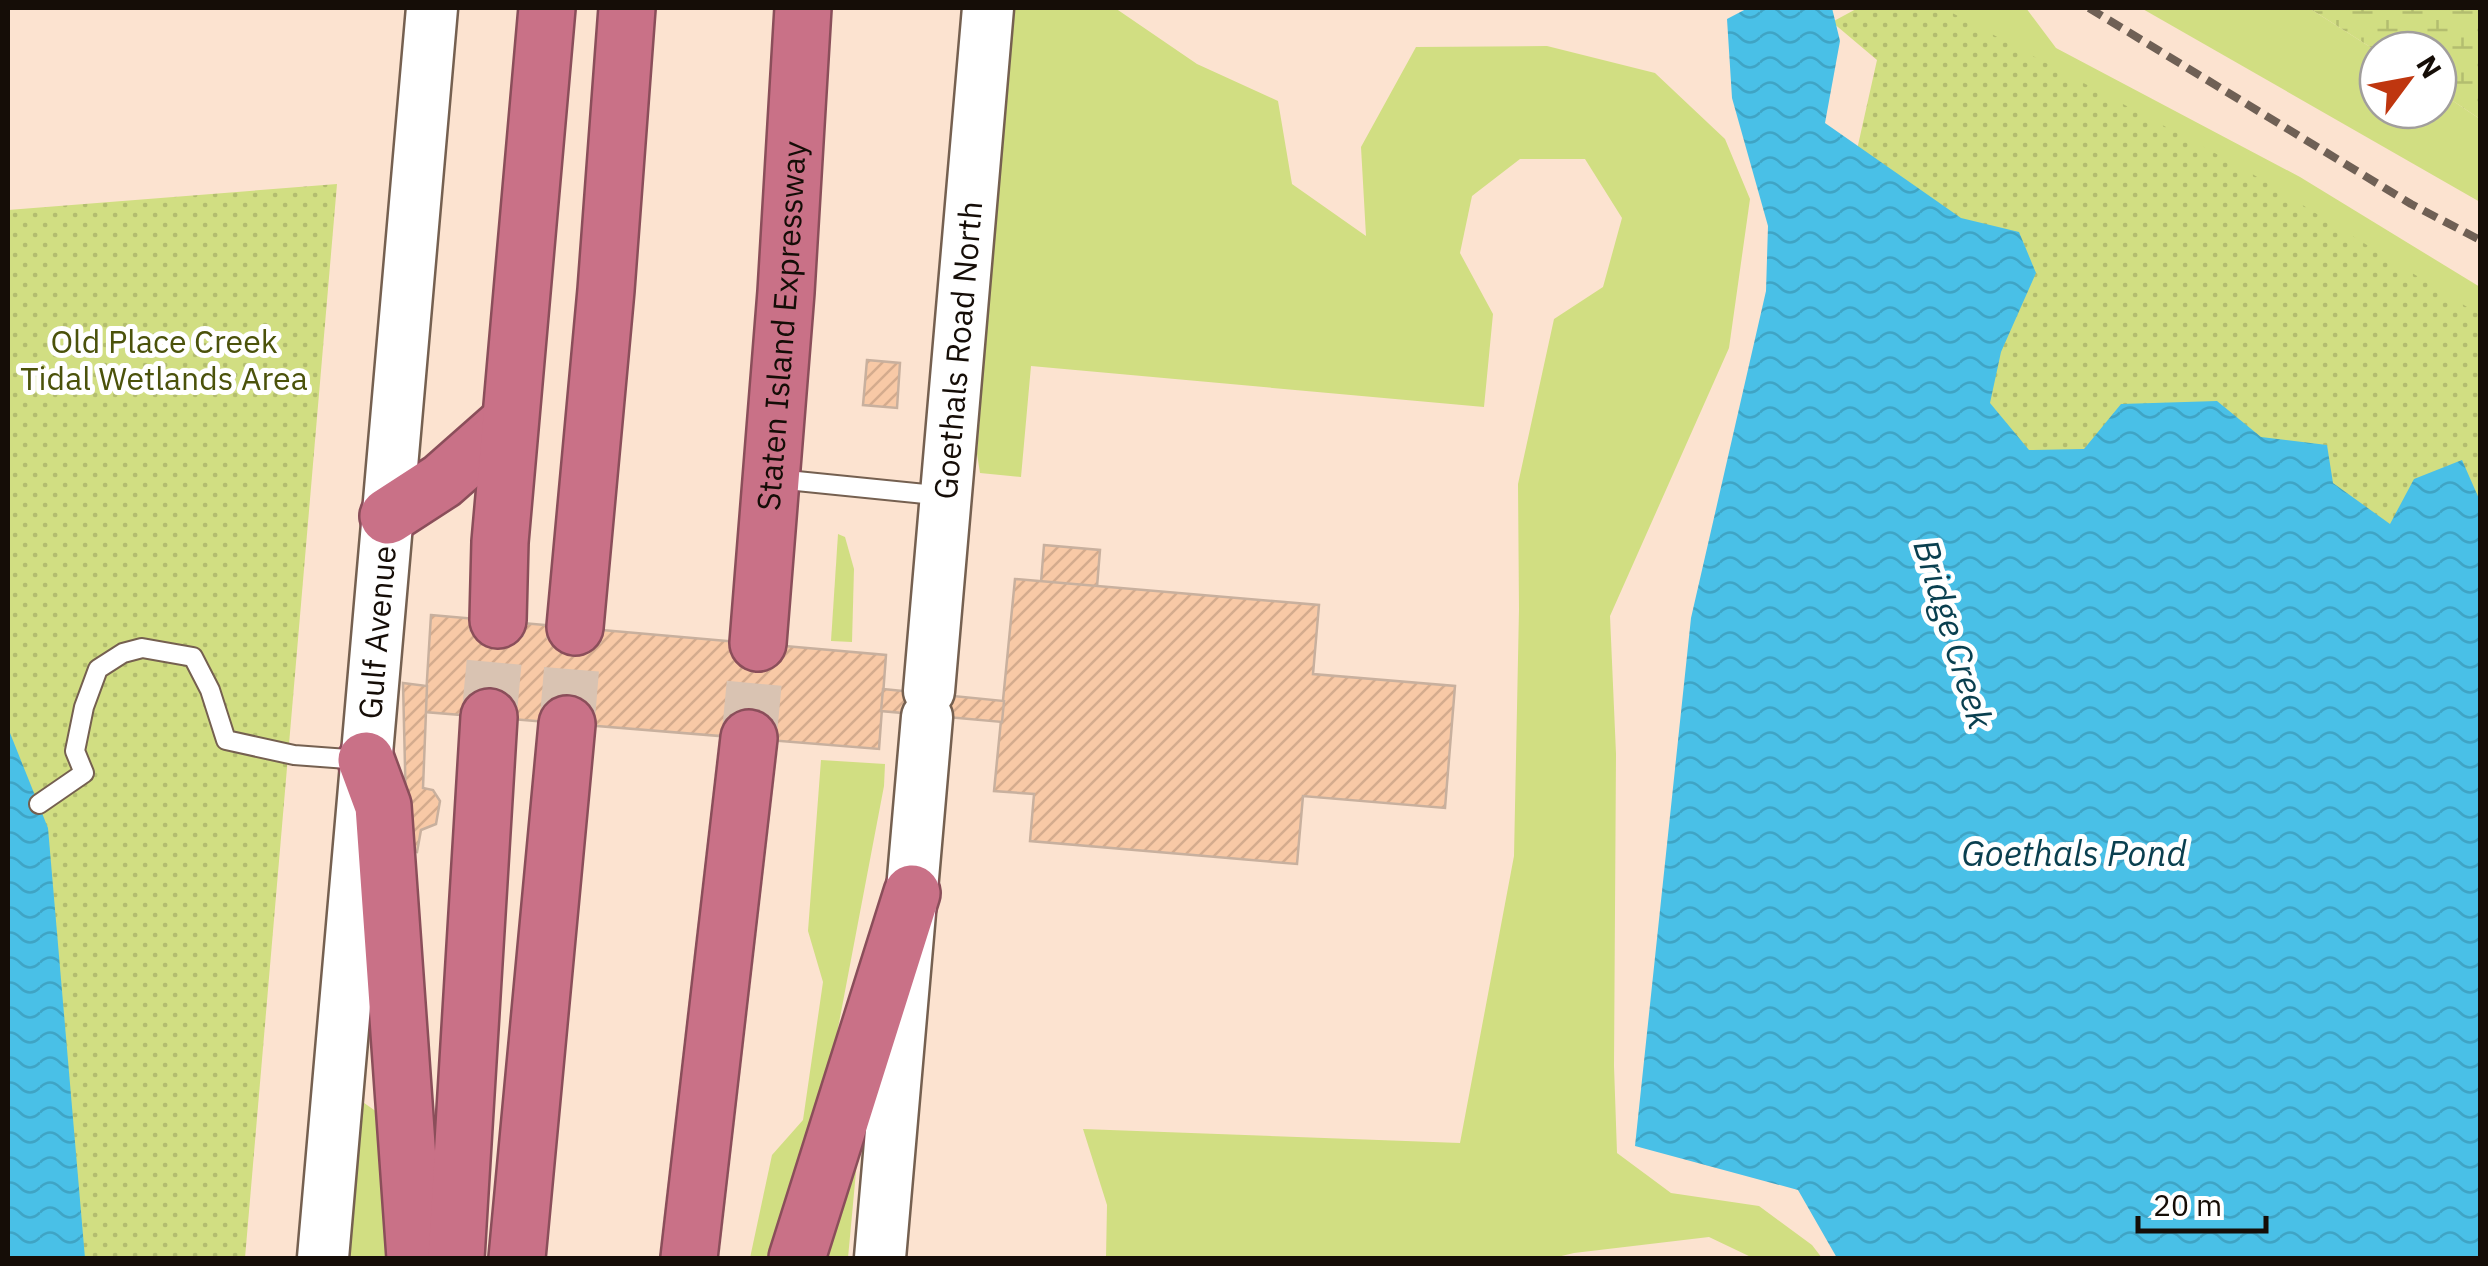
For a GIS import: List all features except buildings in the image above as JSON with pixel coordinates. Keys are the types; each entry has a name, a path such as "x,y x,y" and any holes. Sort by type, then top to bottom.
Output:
{"highway":[{"path":"498,620 500,542 547,8"},
{"path":"576,628 627,8"},
{"name":"Staten Island Expressway","path":"758,643 786,292 803,8"},
{"path":"388,516 442,481 510,421"},
{"path":"456,1258 489,717"},
{"path":"517,1258 567,724"},
{"path":"689,1258 749,738"},
{"path":"366,760 384,806 415,1258"},
{"path":"797,1258 912,893"}],"street":[{"name":"Gulf Avenue","path":"323,1258 432,8"},
{"name":"Goethals Road North","path":"880,1258 988,8"}],"lane":[{"path":"771,478 945,496"},
{"path":"38,804 84,773 76,751 84,707 98,669 123,653 142,648 193,657 210,690 226,740 294,755 366,760"}],"green space":[{"path":"1011,8 1115,8 1197,64 1278,101 1292,184 1366,236 1361,147 1416,47 1547,46 1655,73 1725,139 1750,199 1729,348 1610,616 1616,754 1617,1153 1671,1193 1759,1206 1812,1245 1822,1258 1753,1258 1709,1237 1553,1258 1106,1258 1107,1205 1083,1129 1460,1143 1514,856 1518,484 1554,319 1603,287 1622,218 1585,159 1520,159 1472,196 1460,253 1493,314 1484,407 1031,366 1021,477 980,473 977,454"},
{"path":"1858,8 1943,8 2241,167 2480,315 2480,1258 1757,598 1877,60 1832,22"},
{"path":"1887,8 2026,8 2056,48 2300,177 2480,287 2480,364"},
{"path":"2141,8 2309,8 2358,39 2358,130 2458,130 2458,104 2480,119 2480,202"},
{"path":"2309,8 2480,8 2480,119 2458,104 2458,30 2358,30 2358,39"},
{"name":"Old Place Creek Tidal Wetlands Area","path":"337,184 245,1258 8,1258 8,210"},
{"path":"838,534 845,537 854,569 852,642 831,641"},
{"path":"821,760 885,764 884,786 827,1086 774,1258 750,1258 772,1155 803,1120 823,982 808,931"},
{"path":"357,1098 377,1112 395,1258 336,1258"},
{"path":"858,1150 848,1258 826,1258"}],"water":[{"name":"Goethals Pond","path":"1748,8 1832,8 1840,41 1825,123 1961,218 2019,232 2036,273 2001,352 1990,403 2029,450 2084,449 2121,404 2217,401 2261,437 2327,445 2333,483 2390,524 2414,479 2462,460 2480,501 2480,1258 1837,1258 1798,1190 1635,1146 1691,618 1766,291 1768,226 1732,98 1727,19"},
{"path":"8,728 48,828 85,1258 8,1258"}],"tunnel":[{"path":"489,717 498,620"},
{"path":"567,724 575,627"},
{"path":"749,738 758,643"}],"railway":[{"path":"2089,8 2411,204 2480,240"}],"water label":[{"name":"Bridge Creek","path":"1953,634"}]}
